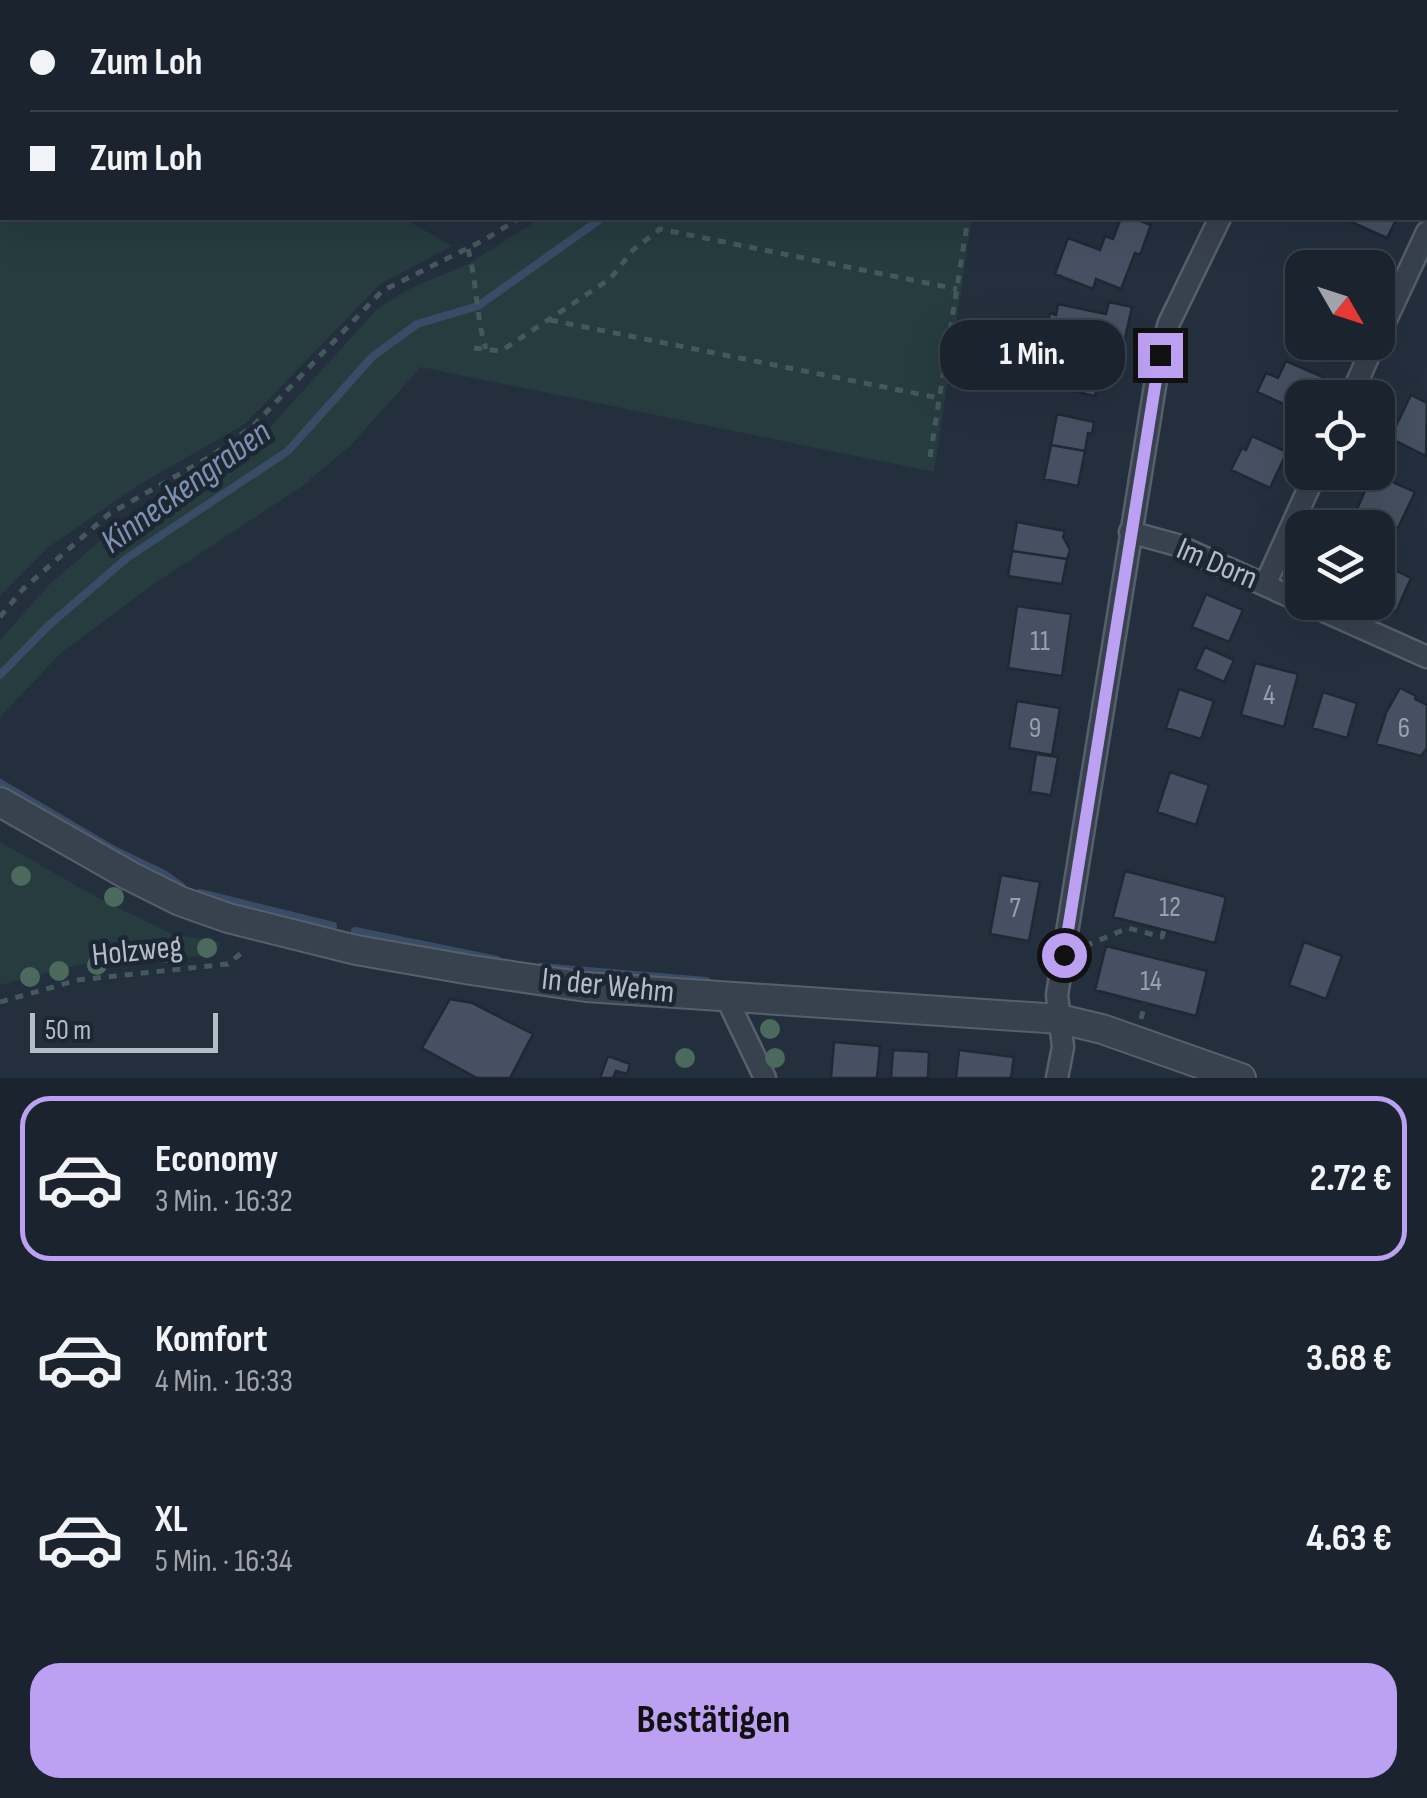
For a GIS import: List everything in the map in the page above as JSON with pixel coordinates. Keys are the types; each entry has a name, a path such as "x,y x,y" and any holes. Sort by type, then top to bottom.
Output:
{"street":[{"path":"1057,1078 1063,1047 1058,995 1160,355 1169,323 1219,220"},
{"path":"1395,300 1427,232"},
{"path":"1265,585 1308,490"},
{"name":"Im Dorn","path":"1130,532 1177,545 1285,594"},
{"name":"Im Dorn","path":"1344,620 1427,657"},
{"name":"In der Wehm","path":"0,802 180,901 271,930 356,950 586,986 1060,1019 1102,1029 1241,1078"},
{"path":"726,998 765,1078"}],"path":[{"path":"0,617 24,589 108,514 213,455 254,425 382,291 517,220"},
{"path":"930,457 968,220"},
{"path":"474,348 501,351 610,279 633,250 660,229 956,289"},
{"path":"468,248 486,349"},
{"path":"548,320 939,398"},
{"path":"1064,955 1128,928 1162,937 1164,930"},
{"name":"Holzweg","path":"0,1002 78,980 228,964 271,930"}],"green space":[{"path":"0,220 406,220 452,246 380,284 245,424 137,486 46,549 0,596"},
{"path":"538,220 972,220 934,472 421,367 350,446 301,487 155,583 62,652 0,717 0,640 50,584 115,528 216,473 262,436 378,308 411,288 468,264"},
{"path":"0,842 96,897 172,934 220,942 216,955 82,964 0,985"}],"building":[{"path":"1120,220 1151,225 1121,289 1096,279 1093,289 1055,274 1068,238 1100,250 1105,236 1113,239"},
{"path":"1350,220 1396,220 1387,238"},
{"path":"1109,302 1132,307 1122,352 1105,349 1102,360 1043,348 1050,313 1056,315 1058,304 1106,314"},
{"path":"1062,352 1102,360 1095,396 1055,387"},
{"path":"1286,361 1323,377 1285,380 1285,404 1257,392 1266,373 1278,378"},
{"path":"1411,395 1427,403 1426,456 1395,440 1395,428"},
{"path":"1057,414 1094,422 1085,451 1051,445"},
{"path":"1252,436 1285,451 1270,488 1231,470 1242,448 1246,450"},
{"path":"1051,445 1085,451 1078,486 1044,479"},
{"path":"1395,483 1415,492 1398,528 1395,510 1357,509 1365,490 1395,490"},
{"path":"1017,522 1065,531 1063,537 1070,550 1067,559 1012,551"},
{"path":"1012,551 1067,559 1062,584 1008,576"},
{"path":"1395,570 1411,578 1395,612"},
{"path":"1206,594 1243,610 1229,642 1192,627"},
{"path":"1017,606 1071,614 1062,676 1008,668"},
{"path":"1205,647 1234,660 1224,682 1195,669"},
{"path":"1255,663 1298,674 1284,727 1241,715"},
{"path":"1400,688 1427,705 1427,748 1421,756 1376,744 1386,713"},
{"path":"1179,689 1214,701 1201,739 1166,728"},
{"path":"1323,692 1357,703 1347,738 1312,728"},
{"path":"1017,701 1060,708 1052,755 1009,748"},
{"path":"1036,754 1058,757 1051,795 1030,792"},
{"path":"1170,772 1209,785 1196,825 1157,812"},
{"path":"1125,871 1226,897 1215,943 1113,917"},
{"path":"1001,875 1040,882 1029,941 990,934"},
{"path":"1304,942 1342,956 1326,999 1289,985"},
{"path":"1106,946 1207,971 1196,1016 1095,990"},
{"path":"450,999 472,1003 533,1034 510,1078 477,1078 422,1048"},
{"path":"834,1042 880,1046 877,1078 831,1078"},
{"path":"893,1050 929,1052 928,1078 891,1078"},
{"path":"959,1050 1014,1057 1011,1078 956,1078"},
{"path":"608,1056 630,1064 627,1074 616,1071 613,1078 600,1078"}],"waterway":[{"name":"Kinneckengraben","path":"0,675 48,626 127,558 288,451 372,357 417,324 478,306 599,220"},
{"path":"0,783 181,886"},
{"path":"200,893 333,926"},
{"path":"355,931 497,960"},
{"path":"540,967 706,981"}],"route":[{"path":"1064,955 1160,355"}]}
